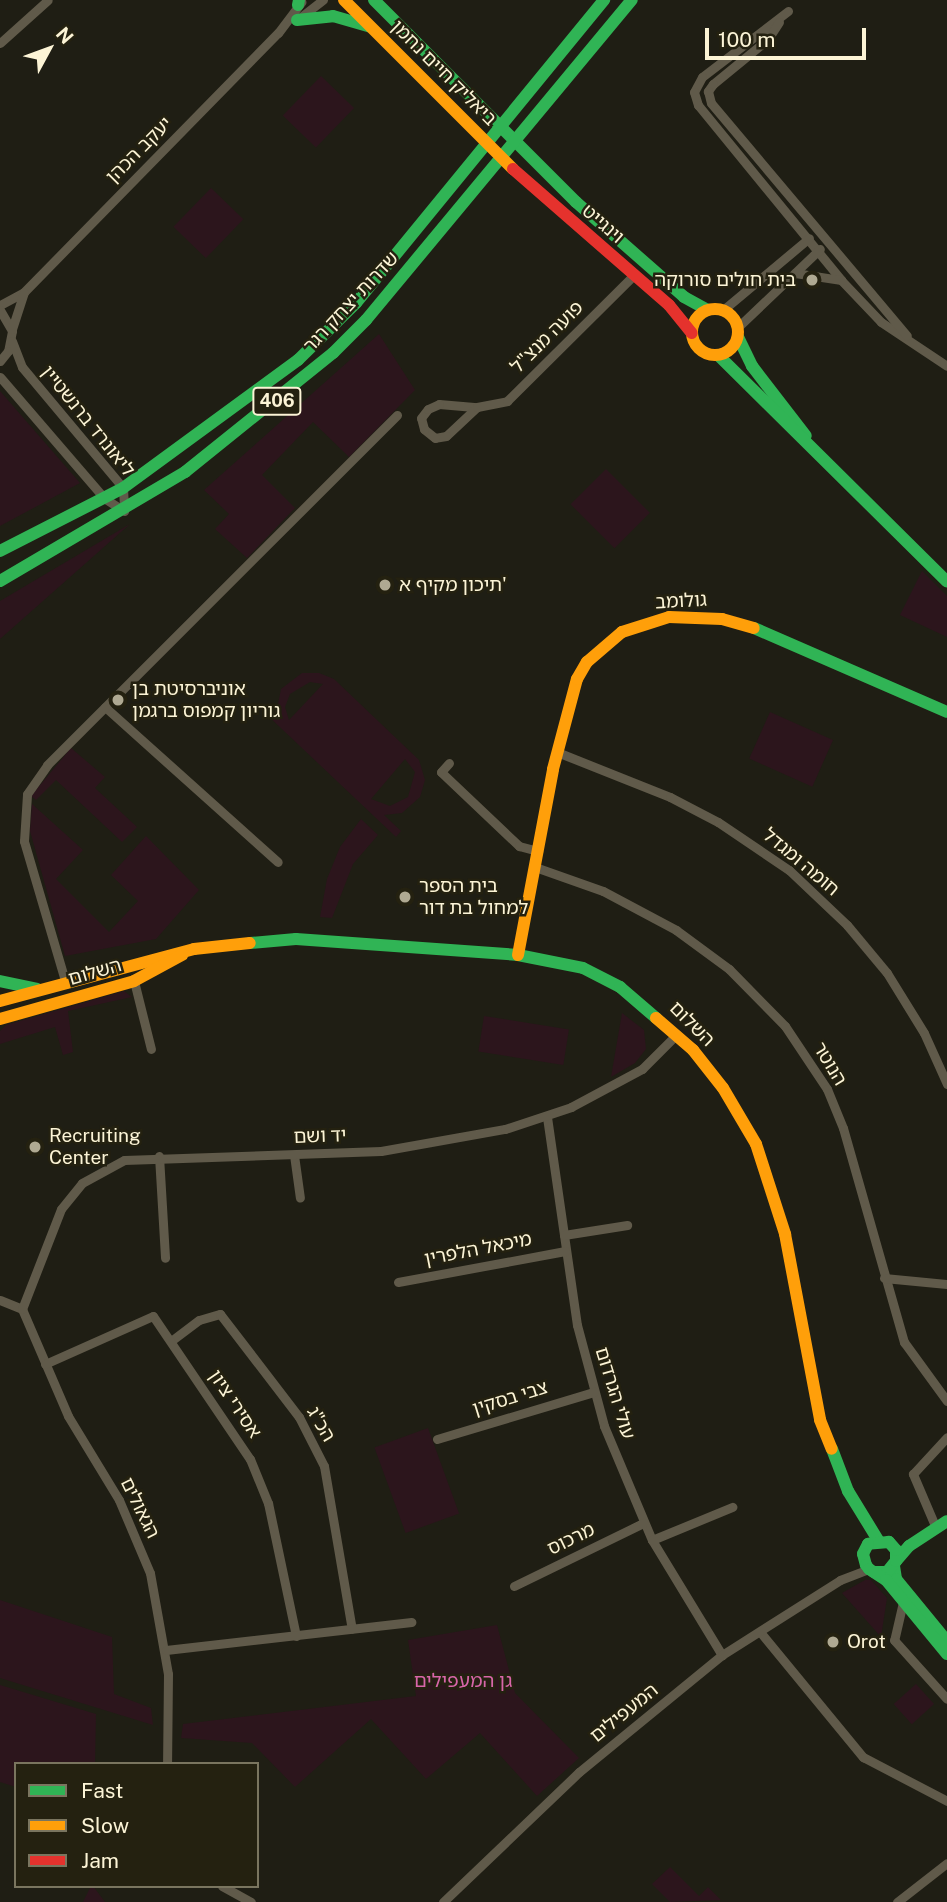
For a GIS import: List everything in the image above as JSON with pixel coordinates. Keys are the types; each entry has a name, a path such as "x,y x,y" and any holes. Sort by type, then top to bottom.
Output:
{"street":[{"path":"0,43 48,0"},
{"name":"יעקב הכהן","path":"278,33 323,0"},
{"name":"ביאליק חיים נחמן","path":"344,0 487,144"},
{"name":"וינגייט","path":"374,0 500,130 666,282 707,310"},
{"path":"380,0 386,13"},
{"name":"שדרות יצחק רגר","path":"0,551 123,488 271,383 323,337 500,130 604,0"},
{"name":"שדרות יצחק רגר","path":"0,581 124,511 185,472 333,353 514,143 632,0"},
{"name":"יעקב הכהן","path":"0,305 24,292 278,33 300,2"},
{"path":"788,11 702,77 694,92 698,105 817,252 881,322 947,366"},
{"path":"297,20 333,16 370,26"},
{"path":"779,20 768,39 708,92 711,103 750,155 912,343"},
{"name":"וינגייט","path":"487,144 633,276 669,304 692,333"},
{"path":"816,232 723,310 707,310 696,319 692,333 703,352 718,355 947,582"},
{"path":"718,355 733,348 738,332 826,243"},
{"path":"795,273 841,280"},
{"name":"פועה מנצ\"ל","path":"477,407 508,401 633,276"},
{"name":"יעקב הכהן","path":"0,361 12,336 24,292"},
{"name":"ליאונרד ברנשטיין","path":"0,310 22,367 123,488 124,511"},
{"path":"723,310 738,332 752,366 820,456"},
{"name":"ליאונרד ברנשטיין","path":"0,377 104,498 124,511"},
{"path":"434,405 477,407 441,438 429,434 422,425 424,412 434,405"},
{"path":"66,984 30,864 22,818 35,780 104,707 397,415"},
{"name":"גולומב","path":"518,955 557,752 577,679 587,662 622,632 669,617 722,619 750,626 947,712"},
{"path":"104,707 278,862"},
{"name":"חומה ומגדל","path":"557,752 670,797 718,821 789,870 847,925 887,973 924,1033 947,1084"},
{"path":"449,763 441,772 519,846 538,851"},
{"name":"הנוטר","path":"535,867 603,891 676,930 729,969 785,1026 827,1090 844,1128 904,1342 916,1365 947,1401"},
{"name":"השלום","path":"0,1001 66,984 133,962 194,949 263,940 335,939 518,955 571,965 608,979 677,1034 723,1088 765,1165 785,1234 820,1420 856,1507 864,1552 872,1571"},
{"name":"השלום","path":"0,1019 134,981 194,949"},
{"path":"0,981 44,990"},
{"path":"134,981 151,1049"},
{"path":"0,1026 13,1015"},
{"name":"יד ושם","path":"22,1309 53,1223 73,1193 95,1174 116,1163 159,1156 381,1151 547,1117 642,1069 677,1034"},
{"name":"עולי הגרדום","path":"547,1117 565,1251 594,1392 643,1523 722,1655"},
{"path":"294,1155 300,1198"},
{"path":"159,1156 166,1258"},
{"path":"564,1235 627,1225"},
{"name":"מיכאל הלפרין","path":"398,1282 565,1251"},
{"path":"884,1278 947,1284"},
{"path":"0,1300 22,1309"},
{"name":"הגאולים","path":"22,1309 68,1416 134,1531 150,1573 166,1650 167,1762"},
{"name":"הכ\"ג","path":"171,1342 199,1320 220,1314 299,1417 324,1466 352,1629"},
{"name":"אסירי ציון","path":"45,1364 145,1317 153,1316 223,1414 255,1469 276,1536 296,1636"},
{"name":"צבי בסקין","path":"437,1439 594,1392"},
{"path":"864,1552 883,1541 901,1545 918,1539 941,1524 913,1474 947,1437"},
{"path":"652,1541 732,1507"},
{"name":"השלום","path":"856,1507 883,1541 896,1550 895,1564"},
{"name":"מרכוס","path":"514,1587 643,1523"},
{"path":"918,1539 895,1564 872,1571 903,1602 947,1654"},
{"name":"המעפילים","path":"443,1902 579,1772 722,1655 761,1633 847,1576 864,1552"},
{"path":"895,1564 896,1579 947,1641"},
{"name":"המעפילים","path":"847,1576 872,1571"},
{"path":"903,1602 894,1640 947,1699"},
{"path":"166,1650 411,1622"},
{"path":"761,1633 863,1757 947,1801"},
{"path":"897,1902 947,1863"},
{"path":"226,1888 251,1902"}],"green space":[{"path":"321,76 354,108 316,148 283,116"},
{"path":"211,188 243,219 206,258 173,227"},
{"path":"379,334 415,390 349,457 313,422 262,475 295,508 247,558 215,529 229,514 204,490"},
{"path":"0,391 80,483 0,526"},
{"path":"606,469 650,513 614,548 571,504"},
{"path":"130,524 0,639 0,601"},
{"path":"922,571 947,596 947,637 900,615"},
{"path":"302,673 319,673 334,679 419,760 425,780 420,797 402,813 384,815 401,831 396,837 265,713 270,708 276,714 281,689","holes":["310,682 323,684 289,720 285,707 290,694","405,759 415,772 408,797 390,806 371,799"]},
{"path":"770,712 833,740 812,787 749,759"},
{"path":"71,748 105,777 95,788 137,827 122,842 56,780 36,800 31,796"},
{"path":"32,804 83,850 56,879 109,932 138,901 111,875 146,836 199,890 156,939 65,956 30,831"},
{"path":"361,819 378,835 353,864 332,918 320,917 327,879 340,847"},
{"path":"124,991 132,997 68,1011 73,1052 63,1055 55,1027 0,1044 0,1031 6,1025"},
{"path":"622,1013 644,1030 646,1049 635,1063 611,1077"},
{"path":"484,1016 569,1029 563,1065 478,1052"},
{"path":"428,1428 459,1514 406,1533 374,1447"},
{"path":"865,1580 871,1580 887,1598 881,1637 842,1593"},
{"path":"0,1600 112,1637 114,1694 151,1708 153,1725 0,1678"},
{"name":"גן המעפילים","path":"497,1625 515,1693 579,1758 537,1796 480,1733 426,1779 371,1719 295,1787 252,1743 181,1738 183,1724 416,1696 408,1640"},
{"path":"916,1684 934,1704 912,1724 894,1704"},
{"path":"0,1685 96,1714 95,1762 14,1762 14,1786 0,1782"},
{"path":"670,1867 699,1896 708,1887 721,1900 670,1902 652,1884"},
{"path":"90,1888 94,1888 105,1902 83,1902"}],"traffic: fast":[{"path":"298,5 299,0"},
{"path":"374,0 576,202 684,297 707,310"},
{"path":"0,551 123,488 298,360 356,303 604,0"},
{"path":"0,581 185,472 333,353 366,320 632,0"},
{"path":"297,20 333,16 369,26"},
{"path":"738,337 752,366 806,436"},
{"path":"718,355 947,582"},
{"path":"754,628 947,712"},
{"path":"250,943 296,939 518,955 583,968 620,987 656,1018"},
{"path":"0,981 37,989"},
{"path":"832,1449 848,1491 878,1540"},
{"path":"896,1561 909,1546 947,1521"},
{"path":"874,1572 887,1572 896,1561 896,1550 889,1542 868,1544 863,1554 866,1565 869,1569 886,1580 947,1654"},
{"path":"894,1566 896,1579 947,1641"}],"traffic: slow":[{"path":"344,0 513,169"},
{"path":"715,309 724,310 731,316 737,323 738,332 737,341 731,348 724,354 715,355 706,354 699,348 693,341 692,332 693,323 699,316 706,310 715,309"},
{"path":"518,955 553,769 577,679 587,662 622,632 669,617 722,619 754,628"},
{"path":"0,1001 194,949 250,943"},
{"path":"0,1019 134,981 182,955"},
{"path":"656,1018 693,1050 723,1088 756,1144 785,1234 820,1420 832,1449"}],"traffic: jam":[{"path":"513,169 669,305 692,333"}],"place":[{"name":"בית חולים סורוקה","path":"812,280"},
{"name":"תיכון מקיף א'","path":"385,585"},
{"name":"אוניברסיטת בן גוריון קמפוס ברגמן","path":"118,700"},
{"name":"בית הספר למחול בת דור","path":"405,897"},
{"name":"Recruiting Center","path":"35,1147"},
{"name":"Orot","path":"833,1642"}]}
